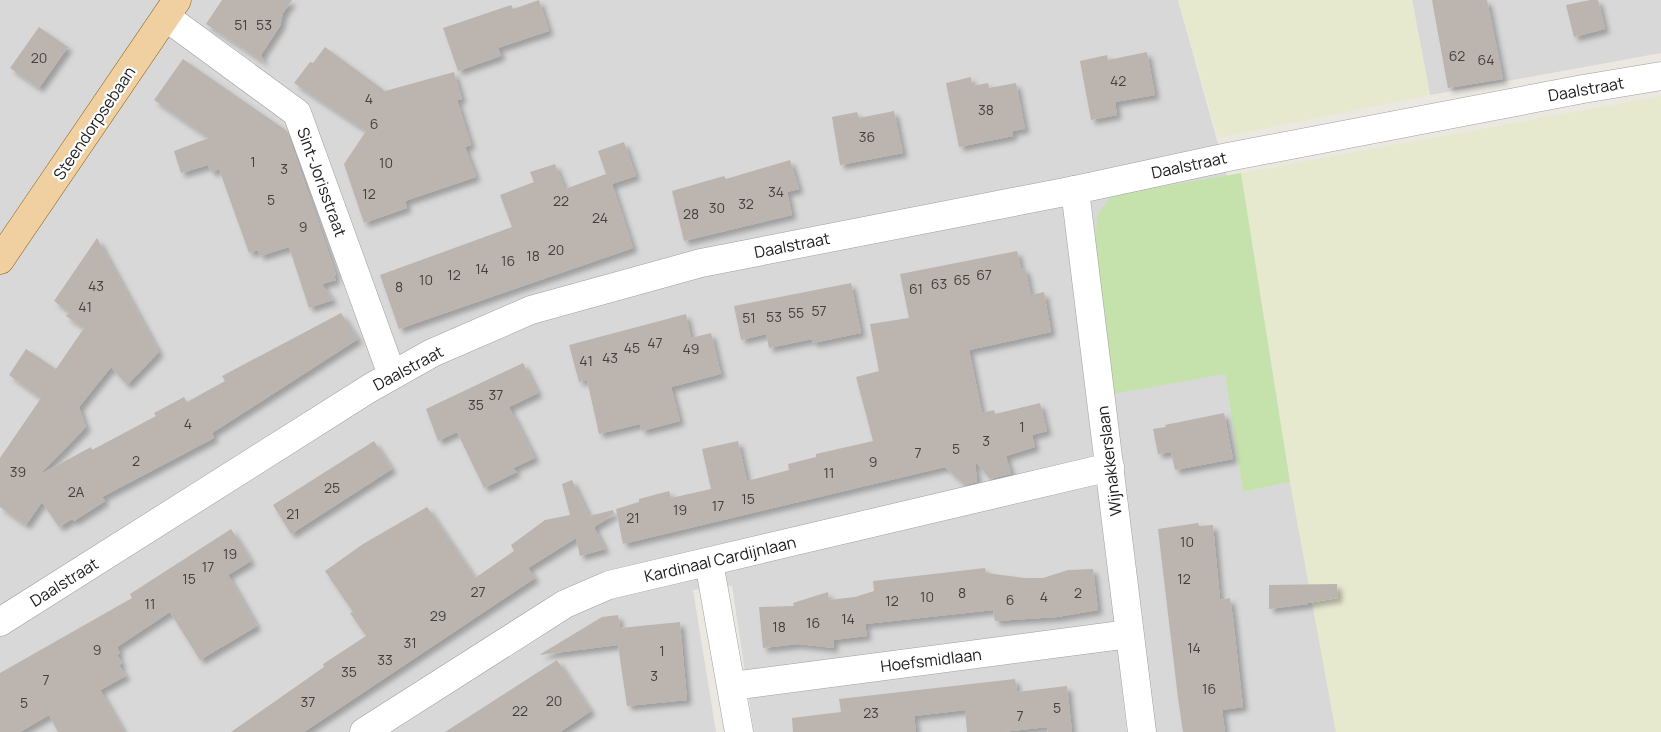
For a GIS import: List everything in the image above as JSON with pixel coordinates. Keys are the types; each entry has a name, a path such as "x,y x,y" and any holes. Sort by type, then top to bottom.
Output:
{"main road":[{"name":"Steendorpsebaan","path":"3,257 171,8"}],"street":[{"name":"Sint-Jorisstraat","path":"171,8 297,113 392,375"},
{"name":"Daalstraat","path":"0,622 392,375 432,353 522,313 556,301 701,263 1075,190 1256,151 1583,88 1661,76"},
{"name":"Wijnakkerslaan","path":"1075,190 1142,732"},
{"name":"Kardinaal Cardijnlaan","path":"378,728 565,604 609,585 1110,467"},
{"path":"709,562 739,732"},
{"name":"Hoefsmidlaan","path":"732,686 1129,634"}],"shaded area":[{"path":"0,0 1178,0 1227,176 1112,195 1113,394 1225,373 1243,492 1290,482 1336,732 1150,732 1103,523 1127,732 754,732 732,586 693,590 716,732 0,732"},
{"path":"1412,0 1661,0 1661,53 1430,95"}],"green space":[{"path":"1178,0 1412,0 1430,95 1218,138"},
{"path":"1661,96 1661,732 1336,732 1290,482 1241,173"},
{"path":"1241,173 1290,482 1243,492 1225,374 1113,394 1095,265 1097,215 1112,195"}],"building":[{"path":"222,0 292,0 283,13 280,26 261,55 264,62 206,24"},
{"path":"539,0 549,31 498,48 501,56 458,71 443,28 511,5 513,9"},
{"path":"1432,0 1487,0 1503,79 1448,88"},
{"path":"1598,0 1605,29 1574,37 1566,5"},
{"path":"39,27 68,47 39,88 10,68"},
{"path":"325,47 385,91 454,72 462,99 457,100 471,145 465,147 476,177 405,201 407,208 364,223 344,164 366,131 294,83 310,62 313,63"},
{"path":"1147,52 1155,95 1115,102 1117,115 1091,120 1080,61 1107,55 1108,60"},
{"path":"183,59 287,131 336,275 334,276 336,280 322,284 333,300 309,308 289,247 260,256 258,250 249,253 219,169 211,172 208,165 181,173 174,151 209,138 154,100"},
{"path":"971,77 972,86 988,83 989,88 1016,83 1025,129 1012,131 1013,136 959,147 946,83"},
{"path":"894,111 903,153 840,165 832,117 857,112 859,118"},
{"path":"624,142 636,176 612,184 633,248 399,329 380,275 512,227 500,195 534,182 530,172 555,164 565,189 606,174 598,151"},
{"path":"790,160 799,189 787,192 792,215 684,241 672,191 724,176 726,179"},
{"path":"97,238 159,352 127,385 111,367 79,407 86,427 39,475 91,447 92,450 156,416 154,413 184,397 187,402 225,381 222,376 341,313 358,339 212,433 214,438 102,497 105,501 74,521 72,519 59,527 42,502 26,525 0,507 0,458 41,398 9,375 26,349 56,369 84,328 66,316 69,312 54,301"},
{"path":"1017,251 1021,269 1025,268 1031,295 1044,292 1051,332 969,350 982,413 994,410 995,414 1040,403 1047,431 1032,435 1035,447 1006,456 1011,474 990,479 975,461 977,482 965,485 945,467 623,544 616,509 639,502 639,499 669,491 671,498 711,489 702,449 738,441 747,481 789,470 788,464 816,457 816,454 873,441 856,377 879,371 870,324 909,318 900,274"},
{"path":"851,283 861,333 813,343 812,339 769,348 766,334 741,340 734,306"},
{"path":"686,314 691,338 711,333 721,374 671,387 680,421 642,431 640,424 599,434 587,380 579,382 569,345"},
{"path":"523,363 538,393 509,407 535,458 513,468 517,472 484,488 457,432 438,441 426,409"},
{"path":"1224,413 1233,459 1175,470 1171,452 1158,454 1153,429"},
{"path":"374,441 392,469 291,534 273,505"},
{"path":"572,480 589,516 613,510 614,514 594,527 605,549 580,556 576,538 528,568 535,578 304,732 231,732 324,667 323,664 366,636 350,613 353,612 325,571 363,544 427,507 475,578 514,551 511,545 545,520 570,515 562,484"},
{"path":"1198,523 1199,526 1213,525 1220,600 1230,598 1233,618 1243,707 1222,710 1225,732 1183,732 1178,698 1158,529"},
{"path":"231,529 251,561 228,575 257,626 200,660 170,612 117,647 120,653 117,655 122,663 119,665 126,676 100,690 124,732 58,732 49,715 20,732 0,732 0,673 132,598 130,594"},
{"path":"985,568 986,573 1024,578 1043,578 1068,570 1093,569 1098,610 1057,617 995,621 993,610 865,624 867,636 833,640 834,648 798,644 763,648 759,607 794,606 793,603 828,592 829,600 855,597 874,591 873,581"},
{"path":"1337,584 1338,598 1269,609 1269,585"},
{"path":"618,615 620,628 680,622 687,700 627,706 618,645 539,655 602,617"},
{"path":"557,660 591,711 560,732 445,732"},
{"path":"1015,679 1017,692 1067,686 1072,732 1048,732 1047,727 1002,732 967,732 965,710 914,716 916,732 793,732 792,718 841,712 839,699"}]}
